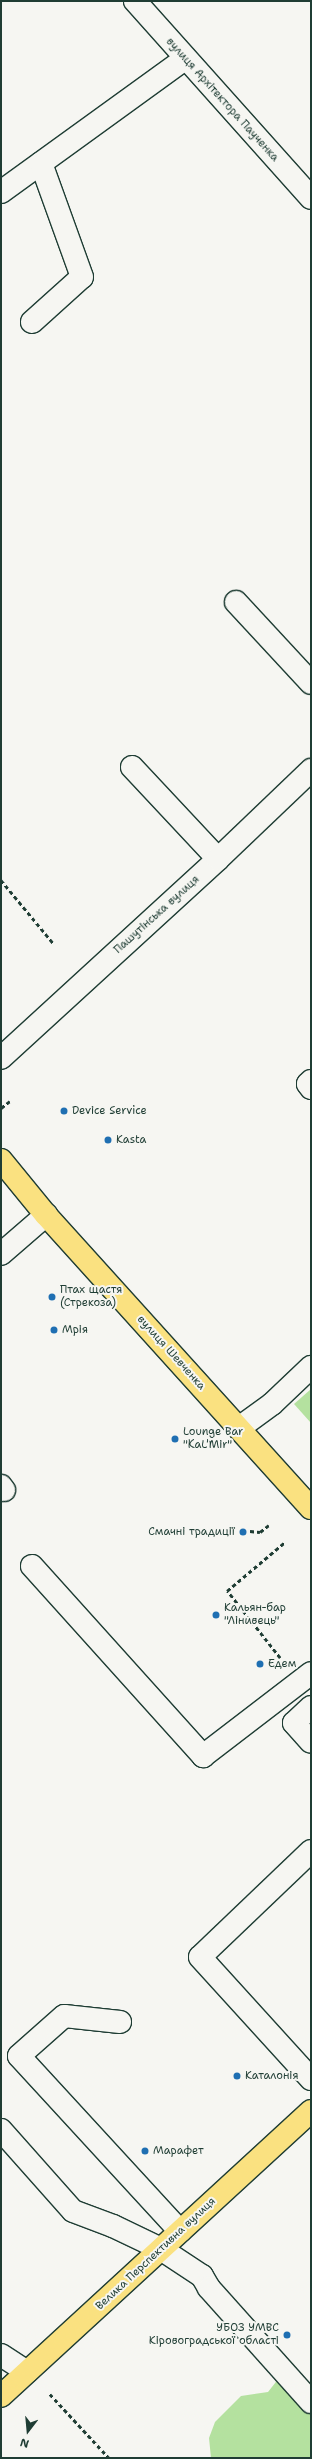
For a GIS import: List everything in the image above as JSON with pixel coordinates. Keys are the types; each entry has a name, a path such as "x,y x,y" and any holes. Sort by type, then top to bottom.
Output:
{"main road":[{"name":"вулиця Шевченка","path":"1,1160 46,1215 311,1508"},
{"name":"Велика Перспективна вулиця","path":"1,2396 311,2111"}],"street":[{"name":"вулиця Архітектора Паученка","path":"135,1 185,59 311,198"},
{"path":"1,192 185,59"},
{"path":"32,322 82,277 41,163"},
{"path":"236,602 311,683"},
{"path":"132,767 218,859"},
{"name":"Пашутінська вулиця","path":"1,1058 218,859 311,770"},
{"path":"311,1081 308,1084 311,1088"},
{"path":"1,1254 46,1215"},
{"path":"239,1428 272,1404 311,1367"},
{"path":"32,1566 203,1756 305,1678"},
{"path":"311,1708 294,1723 311,1742"},
{"path":"311,1851 200,1957 311,2079"},
{"path":"120,2022 64,2016 18,2056 180,2231"},
{"path":"1,2130 73,2211 113,2226 161,2249 202,2276 209,2288 311,2402"},
{"path":"1,2355 27,2372"}],"path":[{"path":"1,880 54,944"},
{"path":"1,1108 10,1101"},
{"path":"250,1531 260,1532 269,1525"},
{"path":"285,1542 226,1591 305,1678"},
{"path":"27,2372 64,2407 109,2458"}],"green space":[{"path":"311,1389 311,1423 294,1404"},
{"path":"286,2369 311,2397 311,2458 211,2458 209,2438 215,2422 241,2396 268,2392"}],"place":[{"name":"Device Service","path":"64,1111"},
{"name":"Kasta","path":"108,1140"},
{"name":"Птах щастя (Стрекоза)","path":"52,1297"},
{"name":"Мрія","path":"54,1330"},
{"name":"Lounge Bar \"KaL'Mir\"","path":"175,1439"},
{"name":"Смачні традиції","path":"243,1532"},
{"name":"Кальян-бар \"Лінивець\"","path":"216,1615"},
{"name":"Едем","path":"260,1664"},
{"name":"Каталонія","path":"237,2076"},
{"name":"Марафет","path":"145,2151"},
{"name":"УБОЗ УМВС Кіровоградської області","path":"287,2335"}]}
